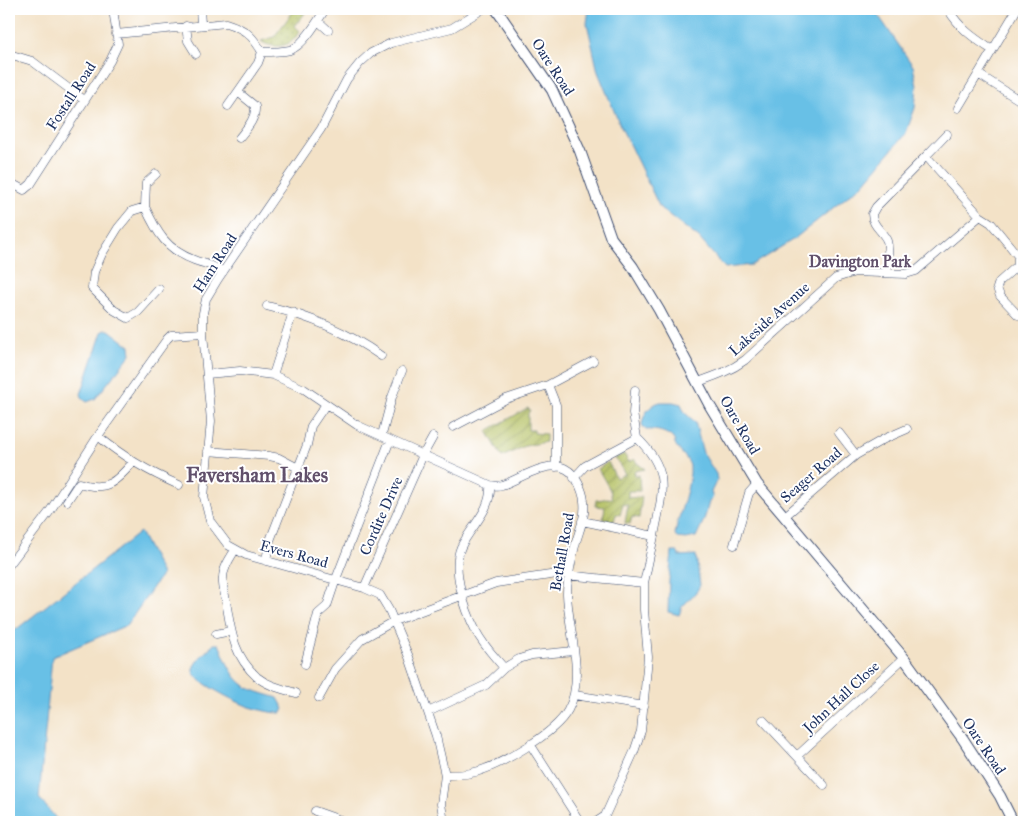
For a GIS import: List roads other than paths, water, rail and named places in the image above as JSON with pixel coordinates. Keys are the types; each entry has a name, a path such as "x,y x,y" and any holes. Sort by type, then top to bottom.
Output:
{"street":[{"name":"Fostall Road","path":"9,182 24,190 31,184 110,61 118,44 113,9"},
{"path":"200,9 202,24"},
{"name":"Ham Road","path":"203,333 203,312 206,299 321,129 348,79 360,63 371,53 384,46 452,28 483,9"},
{"name":"Oare Road","path":"496,9 552,90 580,150 611,238 633,268 659,310 698,382 758,484 904,658 963,739 1000,796 1014,822"},
{"path":"948,9 956,22 969,35 992,50"},
{"path":"958,108 1017,9"},
{"path":"262,52 281,52 292,49 304,39 318,22 324,11"},
{"path":"318,22 328,30"},
{"path":"116,34 226,23 241,27 253,38 262,52"},
{"path":"186,26 188,41 196,54"},
{"path":"228,106 239,93 258,63 262,52"},
{"path":"9,54 32,61 84,100"},
{"path":"978,74 1024,103"},
{"path":"239,93 255,106 254,120 239,138"},
{"path":"886,273 888,251 886,240 873,222 872,214 876,207 947,134"},
{"path":"926,156 980,216 991,223 1018,256 1018,265 999,282 996,288 1000,296 1018,315"},
{"path":"156,174 146,183 145,207 165,242 176,252 217,267 223,272"},
{"path":"145,207 132,211 118,228 99,260 94,272 92,288 114,310 128,318 138,312 159,288"},
{"name":"Lakeside Avenue","path":"698,382 727,372 745,360 836,278 855,272 906,274 916,271 980,216"},
{"path":"267,306 317,320 352,336 381,356"},
{"path":"273,376 293,312"},
{"path":"9,565 50,511 98,436 167,339 172,336 203,333"},
{"name":"Evers Road","path":"203,333 211,421 204,492 206,510 214,530 235,550 266,561 336,579 380,595 394,621 428,712 445,775"},
{"path":"453,427 506,399 548,385 594,361"},
{"path":"207,374 240,371 273,376 304,389 357,425 490,485 500,486 524,474 556,467 566,469 574,478 585,466 637,438"},
{"path":"383,431 392,397 402,371"},
{"path":"548,385 556,405 556,467"},
{"path":"596,822 605,816 634,752 644,706 648,656 644,583 662,496 661,477 657,461 637,438 632,413 635,390"},
{"path":"266,561 269,543 307,445 311,426 326,404"},
{"name":"Seager Road","path":"785,516 856,455 884,439 907,429"},
{"name":"Seager Road","path":"839,433 856,455"},
{"path":"98,436 133,462 179,485"},
{"name":"Cordite Drive","path":"364,588 423,455 433,437"},
{"path":"304,664 318,614 327,606 390,440"},
{"path":"208,450 279,458 298,468"},
{"path":"67,501 79,483 97,487 109,485 118,480 133,462"},
{"name":"Bethall Road","path":"445,775 472,773 488,767 551,730 568,710 574,695 576,678 567,593 584,515 584,501 580,488 574,478"},
{"path":"734,545 749,493 758,484"},
{"path":"490,485 491,493 483,514 461,547 457,575 476,632 504,668"},
{"path":"582,521 654,536"},
{"path":"235,550 222,579 231,632 236,648 241,658 258,678 276,687 296,693"},
{"path":"319,698 335,670 362,639 394,621 496,583 524,577 557,574 644,583"},
{"path":"216,634 231,632"},
{"path":"428,712 486,685 504,668 519,659 532,654 574,651"},
{"name":"John Hall Close","path":"797,756 904,658"},
{"path":"574,695 644,706"},
{"path":"763,720 824,785"},
{"path":"530,744 580,822"},
{"path":"444,822 441,804 445,775"},
{"path":"315,811 346,822"}],"water":[{"path":"589,9 874,9 913,66 917,86 915,108 906,133 863,184 794,239 752,265 725,268 699,238 660,208 619,123 598,72 587,23"},
{"path":"109,330 130,346 131,354 95,399 87,402 81,394 102,332"},
{"path":"660,402 681,404 685,413 695,422 703,453 716,474 717,480 711,492 713,498 709,502 704,520 696,537 677,538 675,534 689,481 689,463 676,446 672,437 662,432 646,430 642,425 647,411 653,405"},
{"path":"140,532 162,574 127,625 52,657 39,798 59,822 9,822 9,635"},
{"path":"672,552 678,552 679,556 696,555 700,585 682,607 679,615 668,612"},
{"path":"214,644 219,644 227,663 239,681 254,690 278,698 284,709 281,713 245,705 218,692 195,675 193,668 195,664"}],"district":[{"name":"Davington Park","path":"860,261"},
{"name":"Faversham Lakes","path":"257,475"}]}
